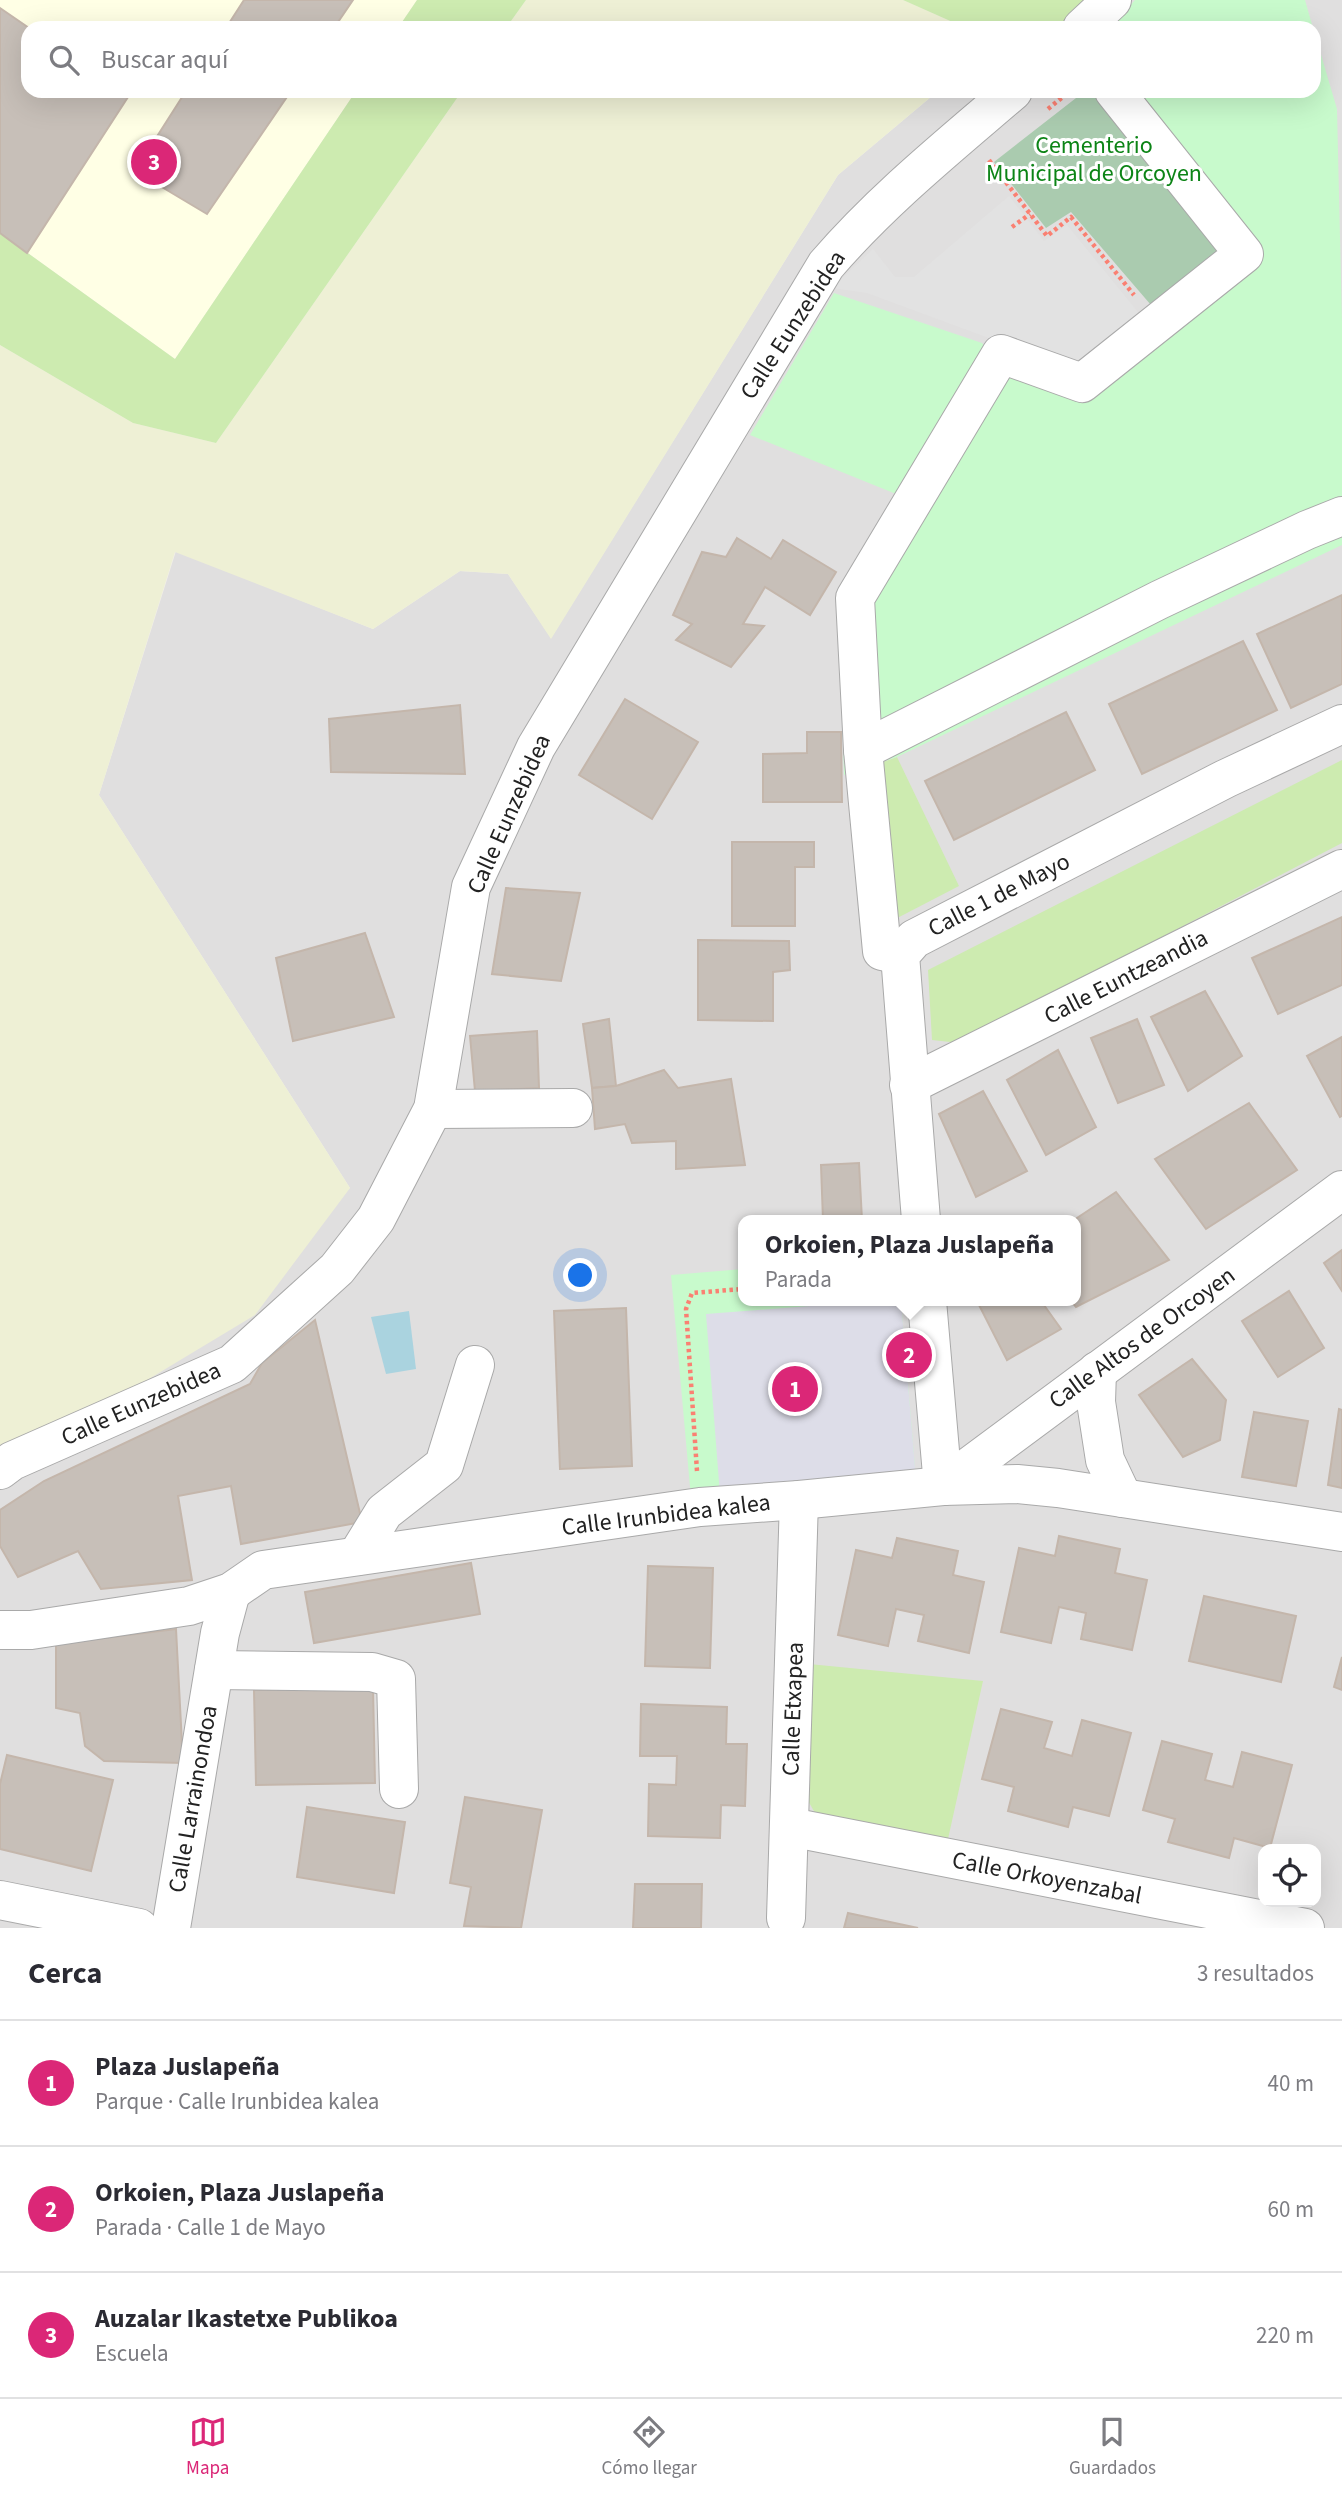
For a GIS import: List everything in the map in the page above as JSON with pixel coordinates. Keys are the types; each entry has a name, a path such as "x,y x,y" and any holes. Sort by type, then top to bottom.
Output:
{"street":[{"path":"1090,21 1112,0"},
{"path":"920,1215 900,955 882,951 863,750 855,598 1001,354 1082,383 1244,254 1120,98"},
{"name":"Calle Eunzebidea","path":"0,1470 12,1461 232,1364 337,1269 376,1219 433,1109 471,887 536,747 826,265 855,232 944,150 1026,103"},
{"path":"863,750 1159,600 1342,516"},
{"name":"Calle 1 de Mayo","path":"900,955 914,939 1224,779 1342,724"},
{"name":"Calle Euntzeandia","path":"909,1085 1342,869"},
{"path":"433,1109 573,1108"},
{"name":"Calle Altos de Orcoyen","path":"943,1486 1342,1191"},
{"path":"927,1306 943,1486"},
{"path":"357,1556 384,1512 444,1465 475,1365"},
{"path":"1097,1371 1096,1402 1105,1460 1123,1498"},
{"name":"Calle Irunbidea kalea","path":"0,1630 31,1630 189,1606 231,1592 263,1570 700,1507 943,1486 1017,1484 1342,1532"},
{"name":"Calle Etxapea","path":"786,1918 799,1500"},
{"name":"Calle Larrainondoa","path":"171,1928 220,1633 231,1592"},
{"name":"Calle Larrainondoa","path":"214,1670 372,1672 396,1679 399,1789"},
{"name":"Calle Orkoyenzabal","path":"790,1827 1305,1928"},
{"path":"0,1900 139,1928"}],"path":[{"path":"1026,103 1044,98"},
{"path":"986,157 1047,236 1071,217 1157,323"},
{"path":"1012,227 1030,214"},
{"path":"700,1507 686,1309 692,1293 738,1289"}],"shaded area":[{"path":"0,0 417,0 403,21 21,21 21,98 351,98 175,359 0,233"},
{"path":"526,0 903,0 950,21 511,21"},
{"path":"1018,0 1342,0 1342,1928 0,1928 0,1452 350,1188 99,795 176,551 373,629 460,571 508,574 551,638 838,175 930,98 1321,98 1321,21 1004,21"},
{"path":"457,98 930,98 838,175 551,639 508,574 460,571 373,629 175,552 99,795 350,1188 255,1315 89,1415 0,1452 0,345 133,423 216,443"},
{"path":"1009,196 1044,241 1067,225 1146,322 1081,372 867,293 832,288 873,249 895,277 914,277"},
{"path":"809,1306 901,1306 916,1479 720,1495 706,1314"}],"green space":[{"path":"417,0 526,0 511,21 403,21"},
{"path":"903,0 1112,0 1090,21 950,21"},
{"path":"1135,0 1305,0 1311,21 1116,21"},
{"path":"1321,55 1337,109 1342,323 1342,545 897,757 844,775 839,606 901,496 750,435 834,293 982,343 1013,374 1086,401 1263,256 1136,98 1321,98"},
{"path":"351,98 457,98 216,443 133,423 0,345 0,233 175,359"},
{"name":"Cementerio Municipal de Orcoyen","path":"1076,98 1120,98 1244,254 1163,319 1071,212 1046,228 994,162"},
{"path":"897,757 959,886 880,927 872,766"},
{"path":"1342,760 1342,843 959,1043 932,1040 928,970"},
{"path":"738,1269 738,1306 901,1306 916,1479 691,1498 671,1275"},
{"path":"809,1664 983,1681 948,1839 815,1813 807,1799"}],"water":[{"path":"409,1311 416,1369 386,1374 371,1317"}],"building":[{"path":"244,0 353,0 339,21 230,21"},
{"path":"0,8 21,22 21,98 127,98 27,253 0,233"},
{"path":"182,98 286,98 207,214 135,171"},
{"path":"737,538 771,559 783,540 836,572 810,615 765,587 743,624 764,626 731,667 676,640 692,624 673,615 702,552 726,557"},
{"path":"1342,595 1342,684 1291,708 1257,634"},
{"path":"1243,641 1277,710 1142,774 1109,704"},
{"path":"625,699 698,742 652,819 579,775"},
{"path":"460,705 465,774 331,772 329,719"},
{"path":"1066,712 1095,770 954,840 925,781"},
{"path":"807,732 841,732 842,802 763,802 763,754 807,753"},
{"path":"732,842 814,842 814,867 795,867 795,926 732,926"},
{"path":"506,888 580,893 561,981 492,974"},
{"path":"1342,917 1342,985 1278,1014 1252,958"},
{"path":"365,933 394,1017 293,1041 276,958"},
{"path":"698,940 789,941 790,970 773,972 773,1021 698,1020"},
{"path":"1205,991 1242,1056 1188,1091 1151,1017"},
{"path":"609,1019 616,1086 592,1088 583,1024"},
{"path":"1137,1019 1164,1085 1118,1103 1091,1038"},
{"path":"537,1031 539,1088 475,1091 470,1036"},
{"path":"1342,1037 1342,1116 1340,1117 1307,1056"},
{"path":"1058,1050 1096,1127 1046,1155 1007,1080"},
{"path":"664,1070 678,1088 731,1079 745,1165 676,1169 676,1141 632,1143 625,1124 595,1129 592,1088 616,1086"},
{"path":"983,1091 1027,1171 976,1197 939,1114"},
{"path":"1249,1103 1297,1170 1206,1229 1155,1159"},
{"path":"859,1163 862,1215 823,1215 821,1165"},
{"path":"1116,1192 1169,1260 1081,1304 1081,1215"},
{"path":"1342,1250 1342,1291 1324,1263"},
{"path":"1289,1291 1324,1348 1278,1377 1242,1321"},
{"path":"980,1306 1045,1306 1061,1329 1007,1360"},
{"path":"626,1308 632,1466 560,1469 554,1311"},
{"path":"315,1320 362,1522 241,1544 231,1486 178,1496 192,1580 101,1589 78,1551 18,1577 0,1546 0,1510 44,1481 250,1384 262,1363"},
{"path":"1192,1359 1226,1400 1220,1440 1183,1457 1139,1395"},
{"path":"1339,1409 1342,1410 1342,1488 1328,1485"},
{"path":"1254,1412 1308,1421 1296,1486 1242,1477"},
{"path":"1059,1536 1120,1549 1115,1573 1147,1580 1132,1650 1081,1639 1086,1613 1059,1607 1051,1643 1001,1632 1019,1548 1055,1556"},
{"path":"897,1538 958,1551 953,1575 984,1582 969,1653 918,1641 924,1615 896,1609 888,1646 838,1635 856,1550 892,1558"},
{"path":"471,1563 480,1614 314,1643 305,1592"},
{"path":"648,1566 713,1568 710,1668 645,1666"},
{"path":"1204,1596 1296,1616 1281,1682 1189,1661"},
{"path":"176,1629 183,1763 104,1761 85,1746 80,1713 56,1708 56,1644"},
{"path":"1342,1657 1342,1690 1334,1687"},
{"path":"373,1688 375,1783 256,1785 254,1690"},
{"path":"641,1704 727,1707 726,1744 747,1744 745,1806 721,1805 720,1838 648,1836 649,1784 676,1785 677,1756 640,1756"},
{"path":"1001,1709 1052,1722 1044,1748 1072,1756 1082,1720 1131,1733 1109,1816 1073,1807 1068,1827 1008,1811 1014,1787 982,1779"},
{"path":"1162,1741 1212,1754 1205,1780 1233,1787 1242,1752 1292,1765 1271,1844 1258,1845 1234,1838 1229,1858 1168,1842 1175,1819 1143,1810"},
{"path":"7,1755 113,1780 91,1871 0,1849 0,1784"},
{"path":"465,1797 542,1810 521,1928 464,1926 471,1887 450,1883"},
{"path":"307,1807 405,1822 394,1893 297,1877"},
{"path":"635,1884 702,1884 701,1928 633,1928"},
{"path":"848,1913 918,1928 844,1928"}],"place":[{"name":"Auzalar Ikastetxe Publikoa","path":"154,162"},
{"name":"Orkoien, Plaza Juslapeña","path":"909,1355"},
{"name":"Plaza Juslapeña","path":"795,1389"}]}
